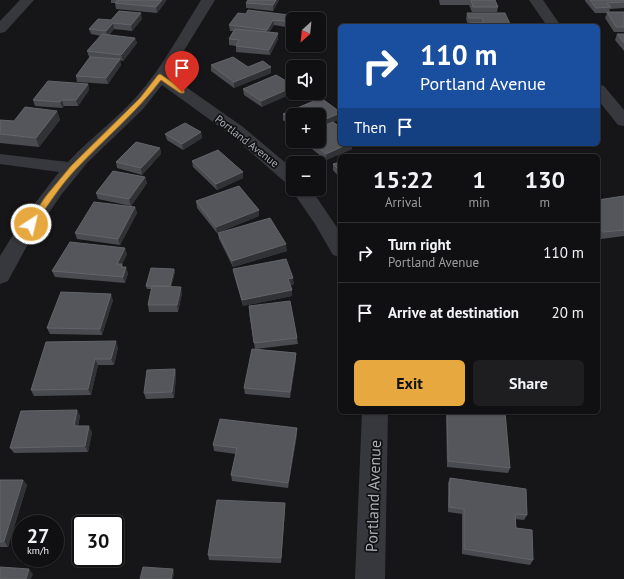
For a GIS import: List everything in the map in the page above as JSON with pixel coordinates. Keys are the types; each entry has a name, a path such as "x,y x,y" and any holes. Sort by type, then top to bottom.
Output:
{"street":[{"path":"0,29 27,0"},
{"path":"0,276 22,236 49,198 73,168 142,100 160,76 208,0"},
{"path":"536,0 553,24"},
{"name":"Portland Avenue","path":"160,76 237,131 286,173"},
{"path":"600,92 624,122"},
{"path":"0,159 73,168"},
{"path":"306,196 324,222 338,246"},
{"name":"Portland Avenue","path":"370,579 375,414"}],"building":[{"path":"118,0 162,0 156,7 115,3"},
{"path":"248,0 276,0 273,5 246,3"},
{"path":"471,0 495,0 498,7 473,7"},
{"path":"590,0 624,0 624,2 607,3 611,7 596,8"},
{"path":"248,10 286,15 286,20 285,21 273,20 267,30 229,25 238,13 246,14"},
{"path":"119,11 141,13 131,25 113,23 106,31 89,29 98,19 111,20"},
{"path":"607,12 624,12 624,27 616,27"},
{"path":"467,13 505,13 510,24 484,24 482,18 469,18"},
{"path":"471,23 483,24 471,24"},
{"path":"235,29 278,33 269,50 236,46 239,40 229,39"},
{"path":"102,34 135,38 121,55 87,51"},
{"path":"617,34 624,34 624,43"},
{"path":"90,57 120,59 106,78 76,76"},
{"path":"233,57 248,67 263,61 271,67 234,82 211,65"},
{"path":"276,75 286,81 286,90 261,101 243,89"},
{"path":"48,81 88,84 76,100 62,100 60,102 33,100"},
{"path":"316,100 324,100 338,111 338,114 326,119 326,108 297,108"},
{"path":"25,107 57,111 36,138 0,134 0,120 14,121"},
{"path":"333,122 338,126 338,146 344,146 326,154 319,148 326,148 326,125"},
{"path":"185,123 201,132 182,144 165,134"},
{"path":"136,142 160,148 141,168 116,162"},
{"path":"218,150 243,172 216,184 192,161"},
{"path":"338,163 338,169 333,164"},
{"path":"113,171 145,177 129,199 96,193"},
{"path":"239,186 259,210 216,227 196,201"},
{"path":"624,196 624,230 603,232 600,228 600,200"},
{"path":"94,202 135,207 118,239 75,233"},
{"path":"270,218 286,244 232,261 218,233"},
{"path":"70,242 125,248 117,264 122,264 121,267 126,267 123,277 52,271"},
{"path":"286,259 293,278 288,279 292,290 242,300 233,269"},
{"path":"151,268 174,269 170,286 146,286"},
{"path":"152,286 181,287 177,305 148,305"},
{"path":"61,292 111,294 100,329 47,328"},
{"path":"290,301 297,338 254,343 249,306"},
{"path":"116,341 111,359 95,359 88,389 31,390 46,342"},
{"path":"252,349 296,353 290,392 244,388"},
{"path":"175,369 172,392 144,393 147,370"},
{"path":"77,410 74,426 89,426 85,446 10,448 21,411"},
{"path":"447,414 505,414 510,468 448,461"},
{"path":"220,419 297,428 288,483 231,475 237,448 213,445"},
{"path":"450,478 526,489 527,515 515,514 516,528 532,530 533,560 464,549 464,509 449,507"},
{"path":"0,480 23,480 4,541 0,542"},
{"path":"217,500 285,503 281,558 208,555"},
{"path":"0,567 29,569 26,579 0,579"},
{"path":"143,567 173,569 171,579 140,579"}],"route":[{"path":"31,224 73,168 142,100 160,76 182,92"}]}
